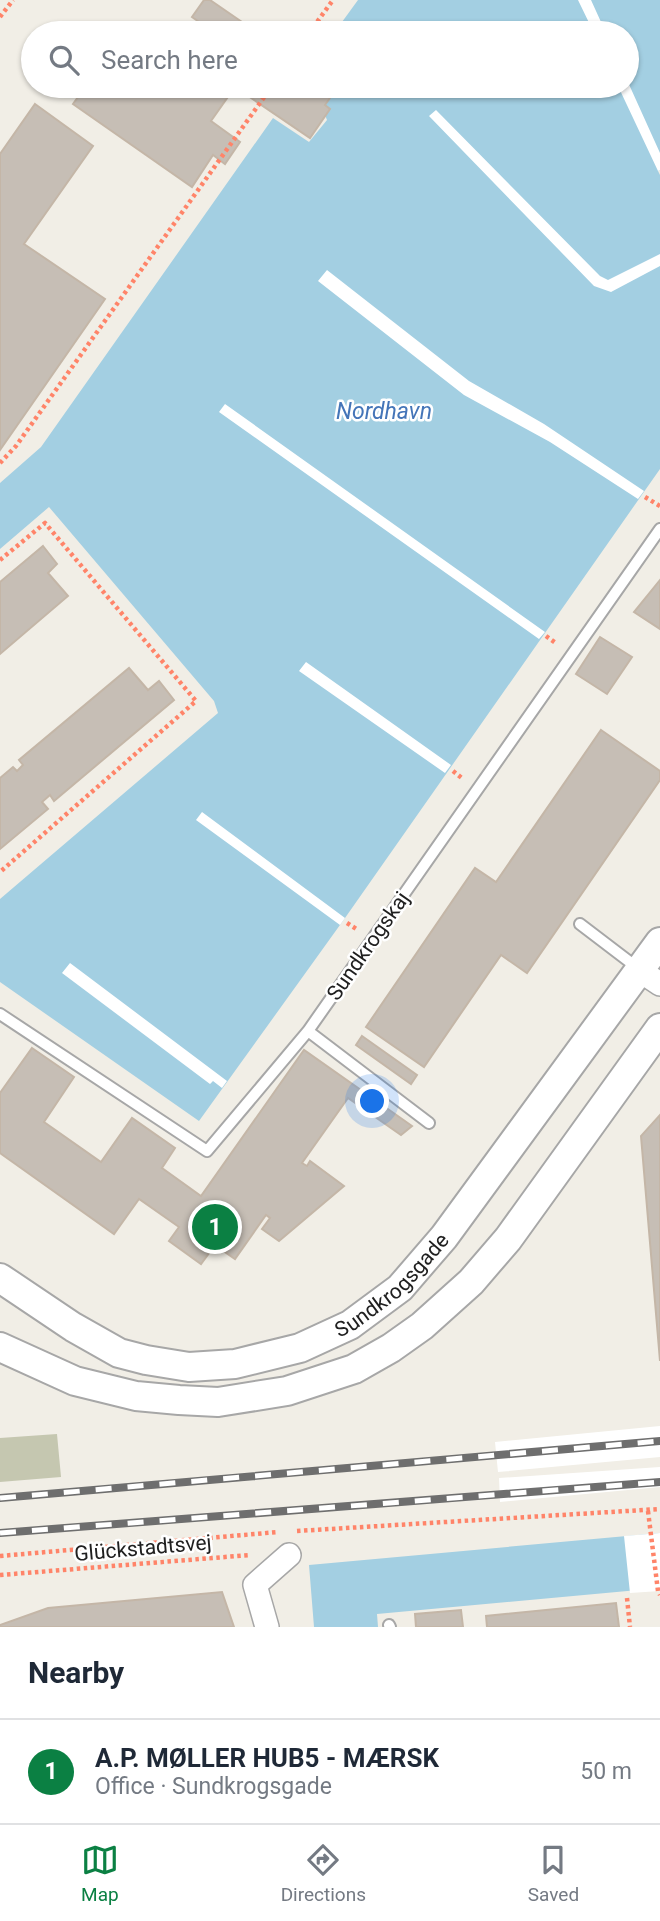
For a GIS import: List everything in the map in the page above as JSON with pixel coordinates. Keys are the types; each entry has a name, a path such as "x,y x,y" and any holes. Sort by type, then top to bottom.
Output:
{"street":[{"name":"Sundkrogsgade","path":"0,1278 73,1327 119,1353 189,1367 235,1364 300,1348 350,1325 400,1288 444,1237 650,977 660,942"},
{"path":"0,1347 75,1381 136,1396 179,1401 218,1402 287,1391 354,1369 422,1326 471,1282 523,1218 660,1028"},
{"path":"267,1627 255,1585 289,1555"}],"lane":[{"name":"Sundkrogskaj","path":"0,1014 207,1151 308,1031 660,529"},
{"path":"580,924 650,977"},
{"path":"308,1031 429,1123"}],"path":[{"path":"0,17 13,0"},
{"path":"318,21 333,0"},
{"path":"0,463 16,446 263,98"},
{"path":"645,497 660,506"},
{"path":"0,559 46,523 196,701 0,872"},
{"path":"296,1531 660,1509"},
{"path":"648,1511 659,1592"},
{"path":"0,1556 282,1532"},
{"name":"Glückstadtsvej","path":"0,1575 261,1553 289,1555"},
{"path":"627,1598 630,1627"}],"shaded area":[{"path":"57,1434 61,1477 0,1482 0,1438"}],"water":[{"name":"Nordhavn","path":"358,0 660,0 660,469 199,1121 0,982 0,899 218,713 214,701 49,507 0,549 0,483 41,447 273,118 309,142 327,120 321,105 327,98 639,98 639,21 343,21"},
{"path":"660,1533 660,1588 377,1614 378,1627 314,1627 309,1565"}],"pier":[{"path":"578,0 591,0 601,21 588,21"},
{"path":"624,98 635,98 660,153 658,171"},
{"path":"436,110 600,276 608,280 660,254 660,266 611,292 594,286 429,116"},
{"path":"327,270 469,381 544,424 644,491 638,499 550,442 464,395 318,281"},
{"path":"225,404 545,632 539,639 219,412"},
{"path":"306,662 451,765 445,773 299,671"},
{"path":"202,812 345,918 340,925 196,820"},
{"path":"70,963 227,1081 222,1088 213,1081 210,1084 62,973"},
{"path":"660,1426 660,1457 498,1472 495,1442"},
{"path":"660,1467 660,1487 500,1502 499,1478"},
{"path":"660,1533 660,1591 630,1593 624,1536"}],"building":[{"path":"204,0 210,0 241,21 198,21 192,17"},
{"path":"77,98 227,98 211,121 240,142 225,164 213,155 192,187 73,104"},
{"path":"251,98 330,98 325,105 330,109 310,138"},
{"path":"35,104 93,146 24,244 105,299 0,450 0,154"},
{"path":"43,546 57,564 48,573 68,596 0,654 0,582"},
{"path":"660,580 660,629 634,612"},
{"path":"600,637 632,657 607,694 576,674"},
{"path":"129,668 148,690 159,681 174,700 54,801 50,795 42,802 48,809 0,849 0,778 13,767 17,771 23,765 19,760"},
{"path":"601,730 660,771 660,780 527,973 501,955 424,1067 366,1027 475,868 496,882"},
{"path":"362,1036 417,1075 411,1084 356,1045"},
{"path":"32,1048 74,1077 44,1122 101,1162 132,1118 175,1148 162,1168 201,1196 304,1050 412,1126 401,1135 348,1098 302,1163 307,1166 310,1161 344,1186 279,1241 262,1229 270,1218 266,1215 235,1259 219,1248 221,1243 218,1241 201,1264 169,1241 179,1227 139,1199 114,1234 0,1153 0,1093"},
{"path":"660,1115 660,1361 641,1136"},
{"path":"222,1592 234,1627 0,1627 48,1608"},
{"path":"616,1603 619,1627 487,1627 486,1616"},
{"path":"461,1610 463,1627 416,1627 415,1614"}],"railway":[{"path":"0,1498 660,1441"},
{"path":"0,1533 660,1482"}],"place":[{"name":"A.P. MØLLER HUB5 - MÆRSK","path":"215,1227"}]}
